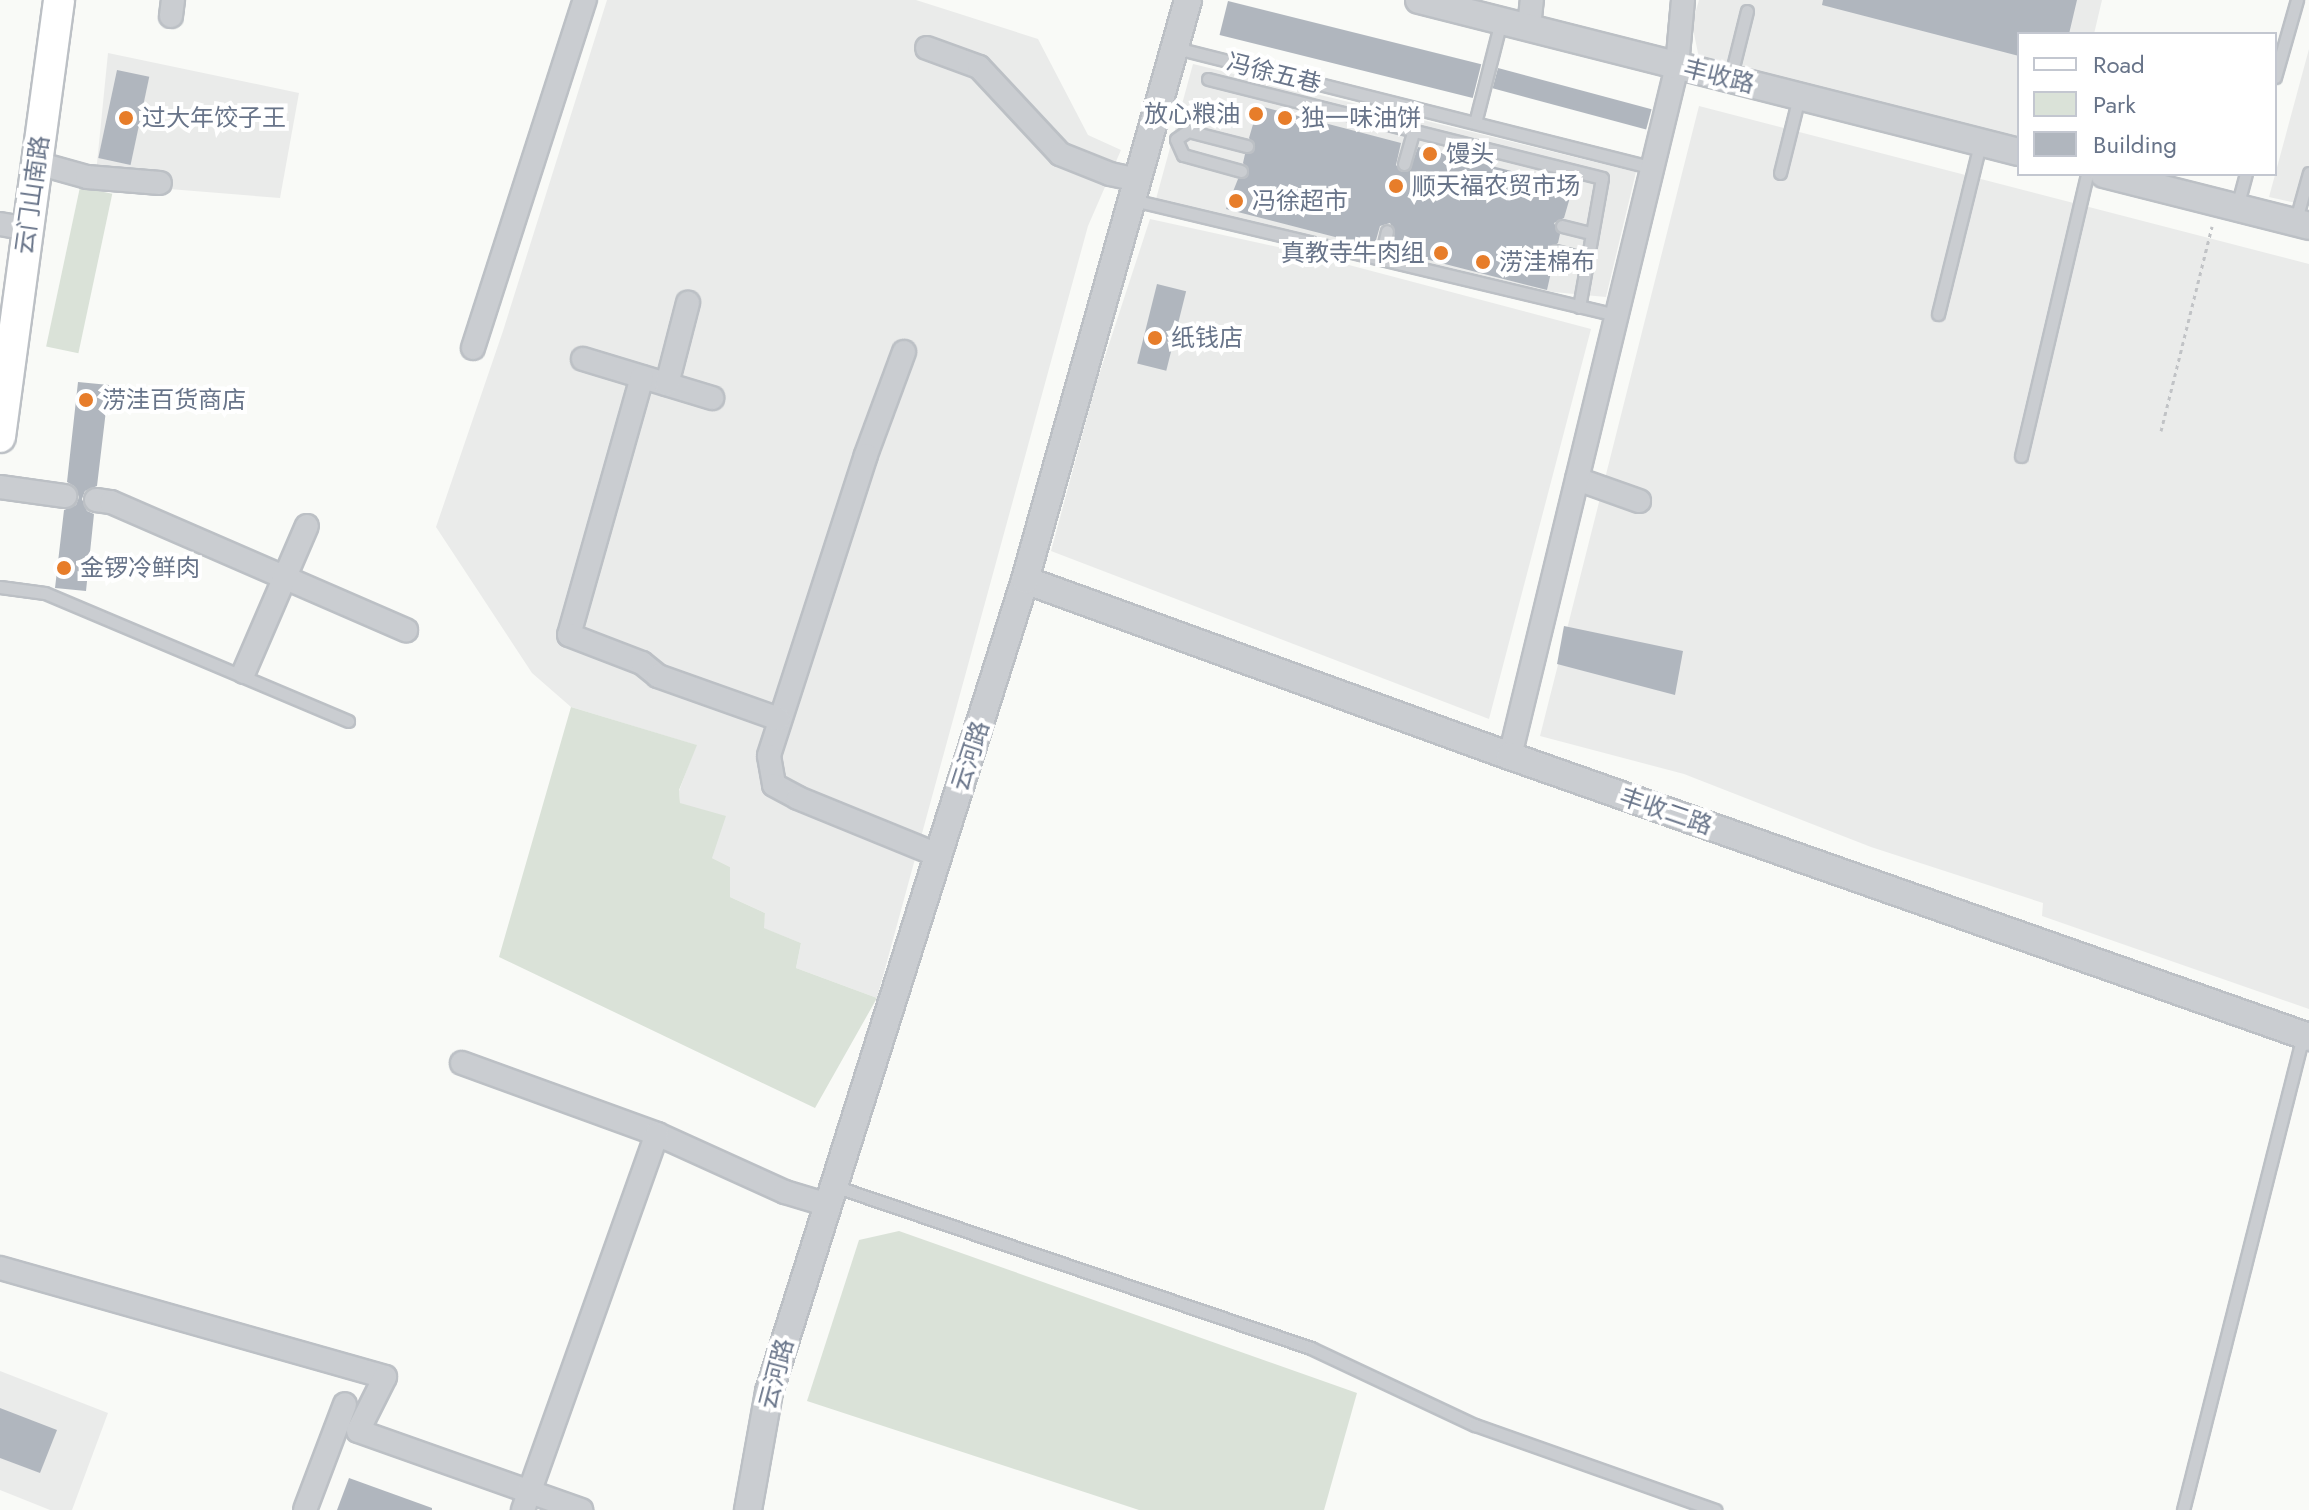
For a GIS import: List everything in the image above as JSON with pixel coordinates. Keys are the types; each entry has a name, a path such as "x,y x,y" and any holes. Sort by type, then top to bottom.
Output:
{"main road":[{"name":"云门山南路","path":"0,437 14,226 37,163 59,0"}],"street":[{"path":"473,348 585,0"},
{"name":"云河路","path":"748,1510 769,1392 1025,580 1188,0"},
{"name":"丰收路","path":"1419,0 2017,151"},
{"path":"1529,27 1532,0"},
{"path":"1510,756 1677,66 1683,0"},
{"path":"927,48 979,67 1060,154 1110,174 1136,190"},
{"path":"37,163 87,177 160,183"},
{"path":"2112,176 2302,224"},
{"path":"667,384 688,303"},
{"path":"904,352 769,756 774,785 798,798 938,855"},
{"path":"583,359 712,398"},
{"path":"642,377 569,635 642,663 658,676 779,719"},
{"path":"1577,479 1639,501"},
{"path":"0,487 65,496"},
{"path":"96,500 111,502 406,630"},
{"path":"244,672 307,526"},
{"name":"丰收二路","path":"1025,580 1510,756 2306,1036"},
{"path":"462,1063 657,1134 785,1192 831,1195"},
{"path":"527,1502 657,1134"},
{"path":"0,1268 385,1377 358,1431 527,1502 581,1510"},
{"path":"305,1510 345,1404"}],"lane":[{"path":"2277,70 2297,0"},
{"path":"1730,79 1747,11"},
{"path":"1475,123 1501,20"},
{"name":"冯徐五巷","path":"1175,48 1653,168"},
{"path":"1208,79 1602,178 1579,307"},
{"path":"1780,173 1799,97"},
{"path":"1241,171 1183,155 1176,139 1188,131 1247,146"},
{"path":"1404,164 1413,132"},
{"path":"1938,314 1980,142"},
{"path":"2302,224 2309,173"},
{"path":"2021,456 2087,176"},
{"path":"2227,205 2245,176"},
{"path":"1136,190 1617,315"},
{"path":"1562,226 1591,233"},
{"path":"1384,244 1387,231"},
{"path":"1556,251 1586,259"},
{"path":"0,587 45,593 348,721"},
{"path":"2183,1510 2306,1036"},
{"path":"831,1195 1311,1348 1475,1425 1715,1510"}],"path":[{"path":"2161,431 2227,205"}],"shaded area":[{"path":"607,0 916,0 1038,39 1088,135 1121,150 1088,226 877,998 796,968 801,943 763,928 765,913 730,897 730,867 712,858 680,803 679,791 696,745 571,707 532,673 436,527 503,331"},
{"path":"1699,0 2102,0 2094,32 2017,32 2017,139 1699,58 1692,24"},
{"path":"2309,49 2309,206 2269,197"},
{"path":"108,53 299,93 280,198 95,183"},
{"name":"顺天福农贸市场","path":"1193,64 1636,172 1606,297 1553,292 1156,199"},
{"path":"1699,106 2309,264 2309,1009 2042,916 2043,903 1871,847 1684,774 1540,736"},
{"path":"1150,219 1296,251 1591,329 1489,719 1051,551 1096,384"},
{"path":"0,1371 108,1413 72,1510 50,1510 0,1490"}],"green space":[{"path":"80,187 112,194 78,353 46,346"},
{"path":"571,707 697,745 679,790 680,803 726,816 712,858 730,867 730,897 765,913 764,928 801,943 796,968 877,998 815,1108 499,957"},
{"path":"899,1231 1357,1393 1324,1510 1139,1510 807,1401 859,1240"}],"building":[{"path":"1823,0 2077,0 2069,32 2017,32 2017,55 1822,5"},
{"path":"1228,1 1481,64 1473,98 1220,35"},
{"path":"1498,68 1652,109 1646,129 1493,88"},
{"name":"过大年饺子王","path":"117,70 149,77 131,165 98,158"},
{"path":"1252,104 1401,143 1396,165 1402,172 1410,169 1418,147 1573,187 1564,218 1554,223 1560,234 1558,243 1548,250 1554,259 1547,290 1390,250 1395,232 1390,223 1380,226 1374,247 1226,209 1238,179 1249,172 1243,163 1245,154 1255,147 1249,138 1254,121 1248,119"},
{"path":"1157,284 1186,291 1166,371 1137,364"},
{"path":"78,382 109,385 97,486 85,491 82,499 87,511 94,514 86,591 55,588 64,510 76,505 79,497 74,486 67,482"},
{"path":"1564,626 1683,651 1675,695 1557,664"},
{"path":"0,1408 57,1430 40,1473 0,1458"},
{"path":"349,1478 432,1508 432,1510 337,1510"}],"place":[{"name":"放心粮油","path":"1256,114"},
{"name":"过大年饺子王","path":"126,118"},
{"name":"独一味油饼","path":"1285,118"},
{"name":"馒头","path":"1430,154"},
{"name":"顺天福农贸市场","path":"1396,186"},
{"name":"冯徐超市","path":"1236,201"},
{"name":"真教寺牛肉组","path":"1441,253"},
{"name":"涝洼棉布","path":"1483,262"},
{"name":"纸钱店","path":"1155,338"},
{"name":"涝洼百货商店","path":"86,400"},
{"name":"金锣冷鲜肉","path":"64,568"}]}
